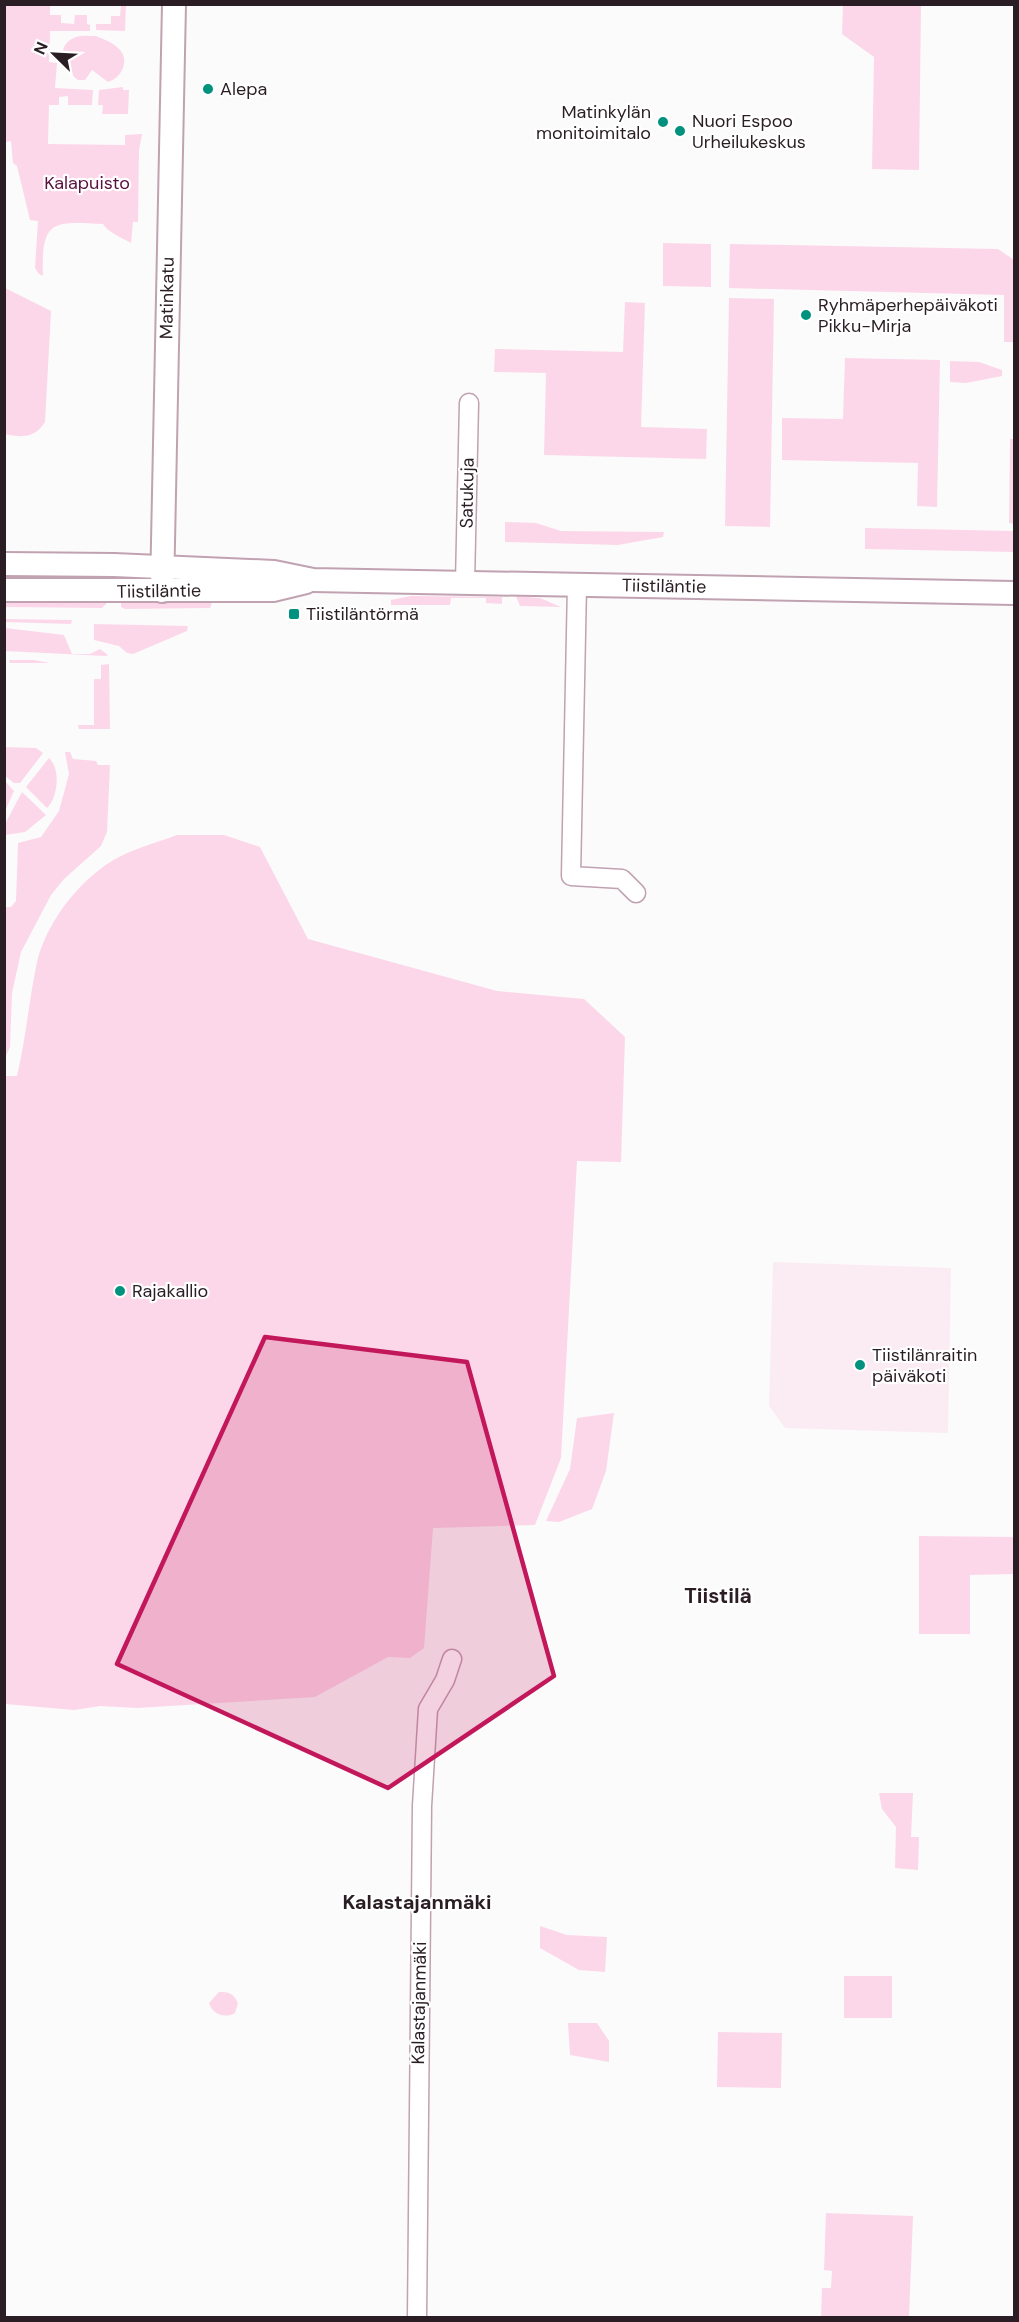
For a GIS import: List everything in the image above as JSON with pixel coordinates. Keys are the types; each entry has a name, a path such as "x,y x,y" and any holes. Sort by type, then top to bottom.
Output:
{"street":[{"name":"Matinkatu","path":"162,591 174,4"},
{"name":"Satukuja","path":"465,583 469,403"},
{"name":"Tiistiläntie","path":"4,564 274,572 313,580 1014,593"},
{"name":"Tiistiläntie","path":"4,590 273,590 313,580"},
{"path":"578,585 571,876 622,879 636,893"},
{"name":"Kalastajanmäki","path":"417,2318 423,1796 428,1709 445,1680 452,1659"}],"highlighted area":[{"path":"265,1337 467,1362 554,1676 388,1788 117,1664"}],"shaded area":[{"name":"Tiistilänraitin päiväkoti","path":"773,1262 951,1268 948,1433 785,1428 769,1406"}],"green space":[{"name":"Kalapuisto","path":"4,5 50,5 50,15 61,15 61,23 74,24 75,15 87,15 90,31 50,31 49,62 57,63 55,88 93,90 92,105 68,105 68,96 59,97 59,105 49,105 48,144 125,145 125,135 142,134 139,150 138,222 133,222 131,243 103,224 61,224 53,228 44,244 43,276 35,268 38,221 30,220 17,166 13,163 11,141 5,142"},
{"path":"121,5 126,5 125,31 96,30 96,24 111,24 111,16 120,16"},
{"path":"843,5 921,5 919,170 872,169 874,57 842,34"},
{"path":"96,36 113,44 122,52 123,68 117,77 108,82 92,70 85,80 78,80 65,65 63,52 65,46 76,37"},
{"path":"123,87 123,90 129,90 128,114 102,114 103,105 98,105 99,90"},
{"path":"663,243 711,244 711,287 663,286"},
{"path":"730,244 998,249 1014,260 1014,342 1004,342 1004,295 729,288"},
{"path":"5,288 51,311 45,422 37,431 28,436 5,434"},
{"path":"729,298 774,299 770,527 725,526"},
{"path":"625,302 645,303 641,427 707,429 706,459 544,455 546,373 494,372 495,349 623,352"},
{"path":"845,358 940,360 937,507 917,506 918,463 782,460 782,418 843,419"},
{"path":"950,361 979,362 1002,370 1002,376 966,383 950,382"},
{"path":"1010,439 1014,439 1014,524 1009,523"},
{"path":"505,522 536,523 561,531 664,532 663,537 618,545 505,542"},
{"path":"865,528 1014,531 1014,552 865,549"},
{"path":"411,596 502,597 502,604 486,603 486,598 451,598 450,605 391,605 391,600"},
{"path":"516,596 540,598 561,607 520,606"},
{"path":"5,599 106,602 106,604 102,608 5,607"},
{"path":"213,600 210,608 125,609 121,607 121,602"},
{"path":"5,619 72,620 71,624 5,622"},
{"path":"94,624 188,626 187,631 133,654 127,653 119,646 94,640"},
{"path":"5,628 64,635 72,654 90,654 100,649 108,655 106,656 5,651"},
{"path":"9,660 34,660 50,663 10,663"},
{"path":"109,664 110,729 79,729 78,725 94,725 94,679 101,679 101,665"},
{"path":"4,747 36,748 43,753 20,783 14,783 5,776"},
{"path":"65,752 70,752 73,759 96,761 98,765 110,765 107,832 101,846 64,879 51,895 21,952 12,993 10,1047 5,1058 5,907 11,907 16,901 18,843 41,837 59,811 69,774"},
{"path":"49,758 55,769 57,783 54,797 47,808 26,787"},
{"path":"5,781 14,791 5,811"},
{"path":"22,792 46,815 25,832 5,835 5,824"},
{"path":"177,835 224,835 260,847 308,939 497,991 584,999 625,1037 621,1162 577,1161 561,1458 535,1525 433,1528 424,1648 410,1658 388,1657 315,1697 137,1708 100,1706 74,1710 5,1704 5,1076 17,1076 37,962 49,930 68,900 107,864 128,853"},
{"path":"614,1413 606,1471 592,1509 559,1522 546,1521 570,1469 577,1418"},
{"path":"919,1536 1014,1537 1014,1574 970,1575 970,1634 919,1634"},
{"path":"879,1793 913,1793 911,1837 919,1837 918,1870 895,1868 896,1827 882,1809"},
{"path":"540,1926 567,1935 607,1937 605,1972 579,1970 540,1948"},
{"path":"844,1976 892,1976 892,2018 844,2018"},
{"path":"219,1992 228,1993 234,1997 238,2003 235,2013 227,2016 213,2010 209,2003"},
{"path":"568,2023 597,2023 609,2041 609,2062 570,2055"},
{"path":"718,2032 782,2033 781,2088 717,2087"},
{"path":"826,2213 913,2216 909,2317 821,2317 822,2288 831,2288 832,2271 824,2270"}],"place":[{"name":"Alepa","path":"208,89"},
{"name":"Matinkylän monitoimitalo","path":"663,122"},
{"name":"Nuori Espoo Urheilukeskus","path":"680,131"},
{"name":"Ryhmäperhepäiväkoti Pikku-Mirja","path":"806,315"},
{"name":"Tiistiläntörmä","path":"294,614"},
{"name":"Rajakallio","path":"120,1291"},
{"name":"Tiistilänraitin päiväkoti","path":"860,1365"}],"district":[{"name":"Tiistilä","path":"718,1596"},
{"name":"Kalastajanmäki","path":"417,1902"}]}
